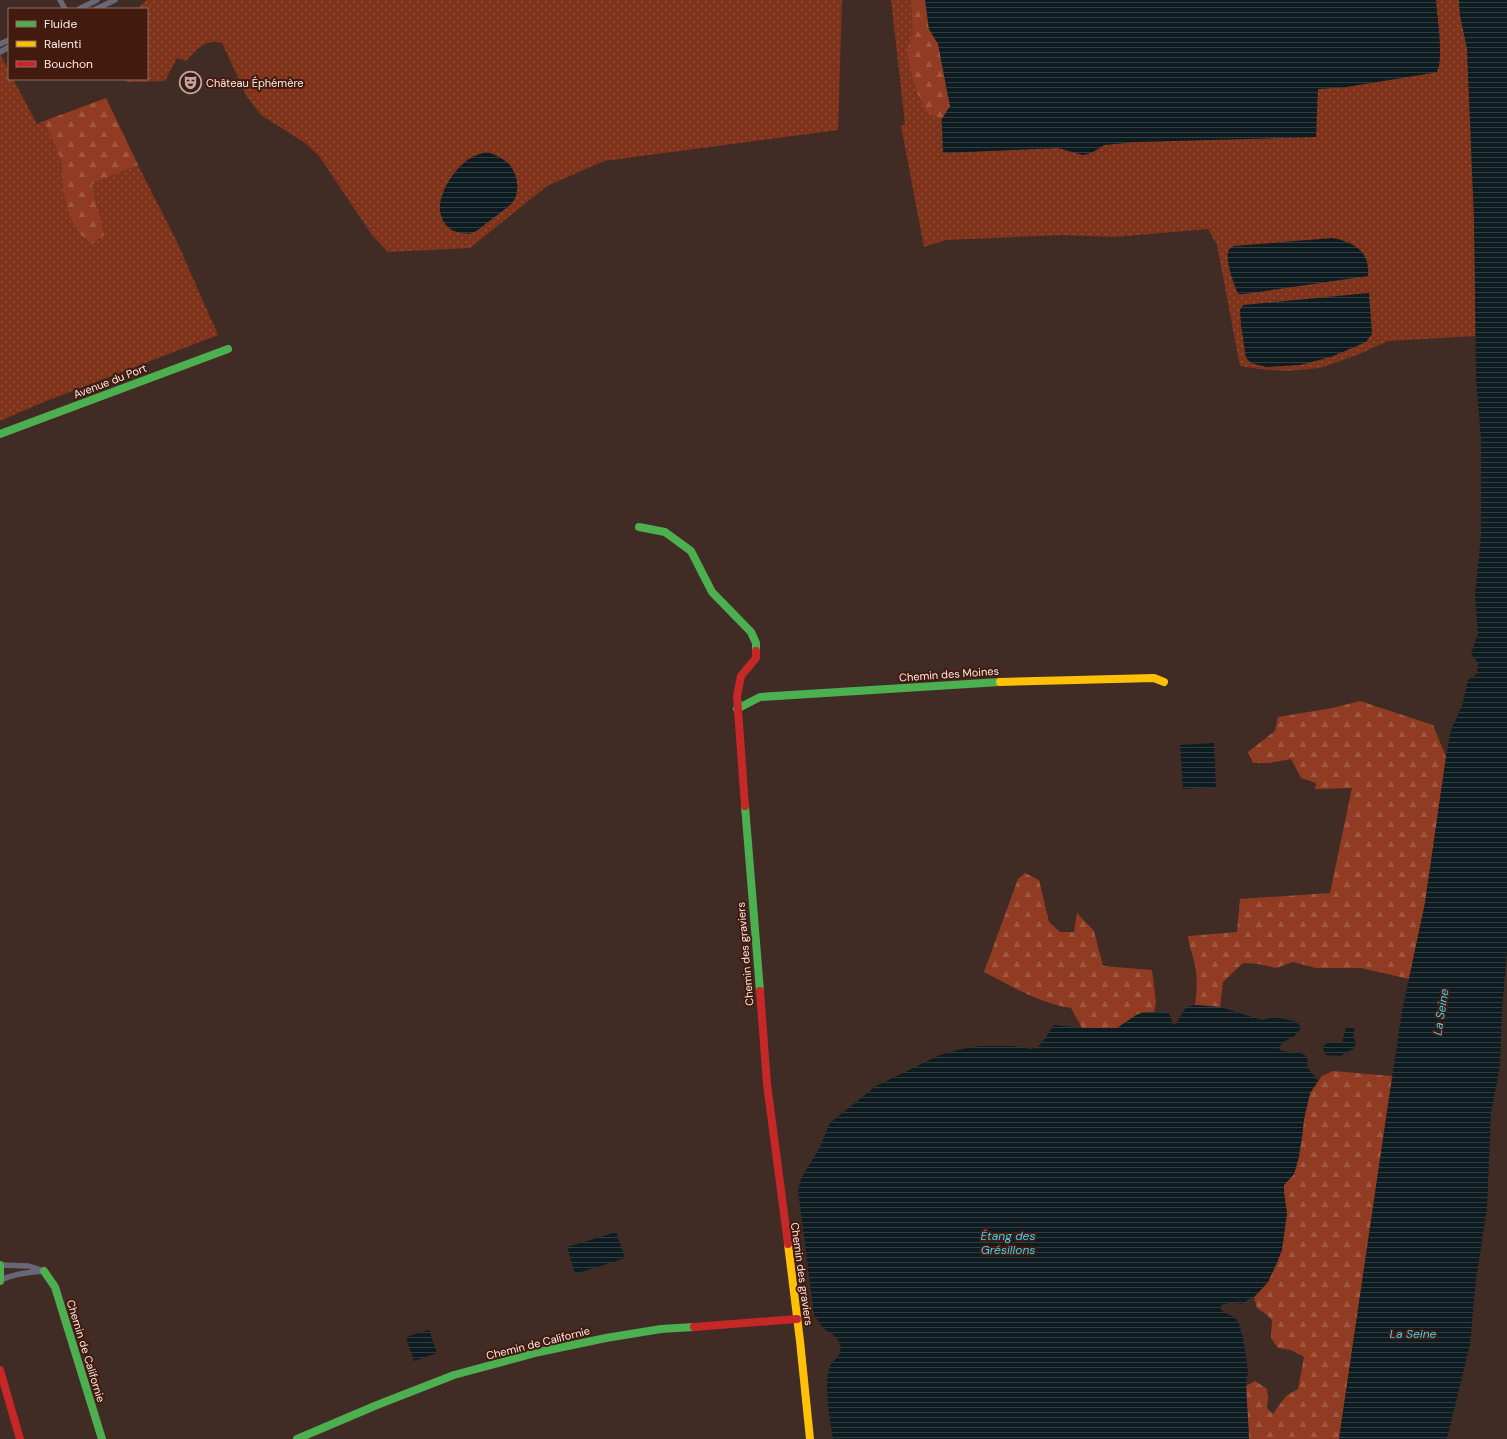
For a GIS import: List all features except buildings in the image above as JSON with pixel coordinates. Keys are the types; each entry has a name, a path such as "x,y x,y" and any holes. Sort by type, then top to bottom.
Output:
{"street":[{"path":"81,8 97,0"},
{"path":"98,8 115,0"},
{"name":"Avenue du Port","path":"0,434 228,349"},
{"name":"Chemin des graviers","path":"639,527 665,532 691,551 712,592 751,632 756,643 756,658 741,676 737,696 737,709 767,1084 797,1319 810,1439"},
{"name":"Chemin des Moines","path":"737,709 760,697 992,682 1154,678 1164,682"},
{"path":"0,1280 0,1264 30,1266 44,1271"},
{"path":"0,1280 12,1275 44,1271"},
{"name":"Chemin de Californie","path":"44,1271 54,1287 102,1439"},
{"name":"Chemin de Californie","path":"297,1439 377,1405 454,1375 539,1352 606,1338 661,1329 797,1319"},
{"path":"0,1370 20,1439"}],"shaded area":[{"path":"147,0 842,0 838,130 604,161 547,186 470,248 388,252 372,235 319,156 305,143 261,115 247,97 222,43 211,42 202,46 186,61 177,58 165,81 128,82 124,80 148,80 148,8 138,8"},
{"path":"891,0 925,0 929,29 938,43 943,153 1058,148 1083,155 1091,153 1104,145 1135,142 1316,137 1317,89 1346,87 1437,72 1439,66 1440,48 1436,0 1459,0 1460,15 1467,48 1474,217 1476,336 1388,341 1357,355 1320,368 1288,371 1240,366 1217,245 1208,229 1115,237 1063,235 946,240 924,247 901,126 905,124"},
{"path":"0,54 8,69 8,80 14,80 37,124 44,121 61,158 63,192 69,215 98,208 92,184 138,165 177,242 218,335 41,403 0,421"}],"green space":[{"path":"911,0 925,0 929,29 938,43 950,106 942,119 927,112 917,92 911,72 907,50 913,33"},
{"path":"106,98 138,165 92,184 104,235 92,244 81,235 69,215 63,192 61,159 44,121"},
{"path":"1360,701 1433,725 1446,757 1425,903 1409,979 1361,968 1316,968 1293,962 1276,968 1258,964 1243,963 1223,982 1220,1007 1195,1005 1197,977 1188,936 1237,932 1240,899 1330,893 1352,788 1315,789 1316,783 1301,778 1291,759 1269,763 1253,763 1248,752 1275,731 1278,717 1332,708"},
{"path":"1025,873 1039,880 1049,922 1060,932 1074,932 1077,913 1094,931 1103,966 1152,970 1156,1002 1154,1012 1144,1012 1118,1028 1082,1028 1071,1008 1059,1006 1037,998 984,972 1018,879"},
{"path":"1333,1071 1392,1076 1339,1439 1249,1439 1246,1386 1255,1381 1267,1389 1267,1408 1273,1414 1286,1396 1298,1389 1304,1357 1291,1350 1278,1348 1271,1338 1272,1320 1257,1308 1254,1297 1268,1282 1287,1214 1284,1185 1294,1174 1302,1140 1304,1119 1310,1093 1322,1076"}],"water":[{"path":"925,0 1436,0 1440,37 1439,66 1437,72 1346,87 1318,89 1316,137 1135,142 1104,145 1091,153 1083,155 1058,148 943,153 942,119 950,106 938,44 929,29"},
{"name":"La Seine","path":"1459,0 1507,0 1507,952 1502,1010 1500,1066 1491,1113 1487,1208 1476,1280 1470,1344 1447,1439 1339,1439 1402,1011 1425,903 1446,757 1451,730 1462,706 1468,680 1477,674 1478,663 1471,654 1478,633 1475,596 1481,535 1481,439 1476,380 1474,217 1467,48 1460,15"},
{"path":"486,152 500,157 508,163 514,171 517,181 517,192 513,202 479,229 470,234 454,231 444,222 440,213 440,202 444,191 456,171 464,163 472,157"},
{"path":"1333,238 1354,246 1364,254 1368,267 1368,276 1238,294 1230,272 1228,259 1229,250 1232,247"},
{"path":"1369,293 1372,334 1366,342 1331,357 1300,365 1266,367 1251,363 1246,358 1240,310 1243,305"},
{"path":"1214,743 1216,787 1183,789 1180,745"},
{"name":"Étang des Grésillons","path":"1195,1005 1220,1007 1262,1020 1275,1018 1297,1022 1301,1028 1292,1038 1285,1041 1279,1048 1280,1050 1303,1054 1306,1057 1307,1067 1318,1081 1310,1093 1304,1119 1299,1157 1294,1174 1284,1185 1287,1214 1282,1250 1276,1265 1268,1282 1254,1297 1240,1304 1234,1302 1221,1305 1221,1310 1235,1317 1239,1324 1243,1338 1248,1371 1246,1386 1249,1439 833,1439 827,1385 829,1369 839,1355 840,1347 836,1338 823,1327 814,1315 798,1190 801,1179 820,1147 830,1123 876,1086 940,1055 978,1046 1013,1046 1031,1049 1038,1047 1054,1025 1082,1028 1117,1028 1136,1015 1144,1012 1168,1012 1174,1025 1177,1023 1186,1007"},
{"path":"1355,1027 1353,1035 1356,1044 1353,1049 1340,1056 1326,1055 1323,1049 1324,1045 1328,1043 1342,1042 1346,1028"},
{"path":"616,1232 625,1258 575,1274 567,1247"},
{"path":"429,1330 437,1353 414,1361 406,1337"}],"traffic: fast":[{"path":"0,434 228,349"},
{"path":"639,527 665,532 691,551 712,592 751,632 756,643 756,651"},
{"path":"737,709 760,697 1000,682"},
{"path":"745,806 760,991"},
{"path":"0,1265 0,1281"},
{"path":"44,1271 55,1287 102,1439"},
{"path":"297,1439 377,1405 454,1375 539,1352 606,1338 661,1329 694,1327"}],"traffic: slow":[{"path":"1000,682 1154,678 1164,682"},
{"path":"788,1244 810,1439"}],"traffic: jam":[{"path":"745,806 737,696 741,676 756,658 756,651"},
{"path":"760,991 767,1084 788,1244"},
{"path":"694,1327 797,1319"},
{"path":"0,1370 20,1439"}],"place":[{"name":"Château Éphémère","path":"191,83"}]}
